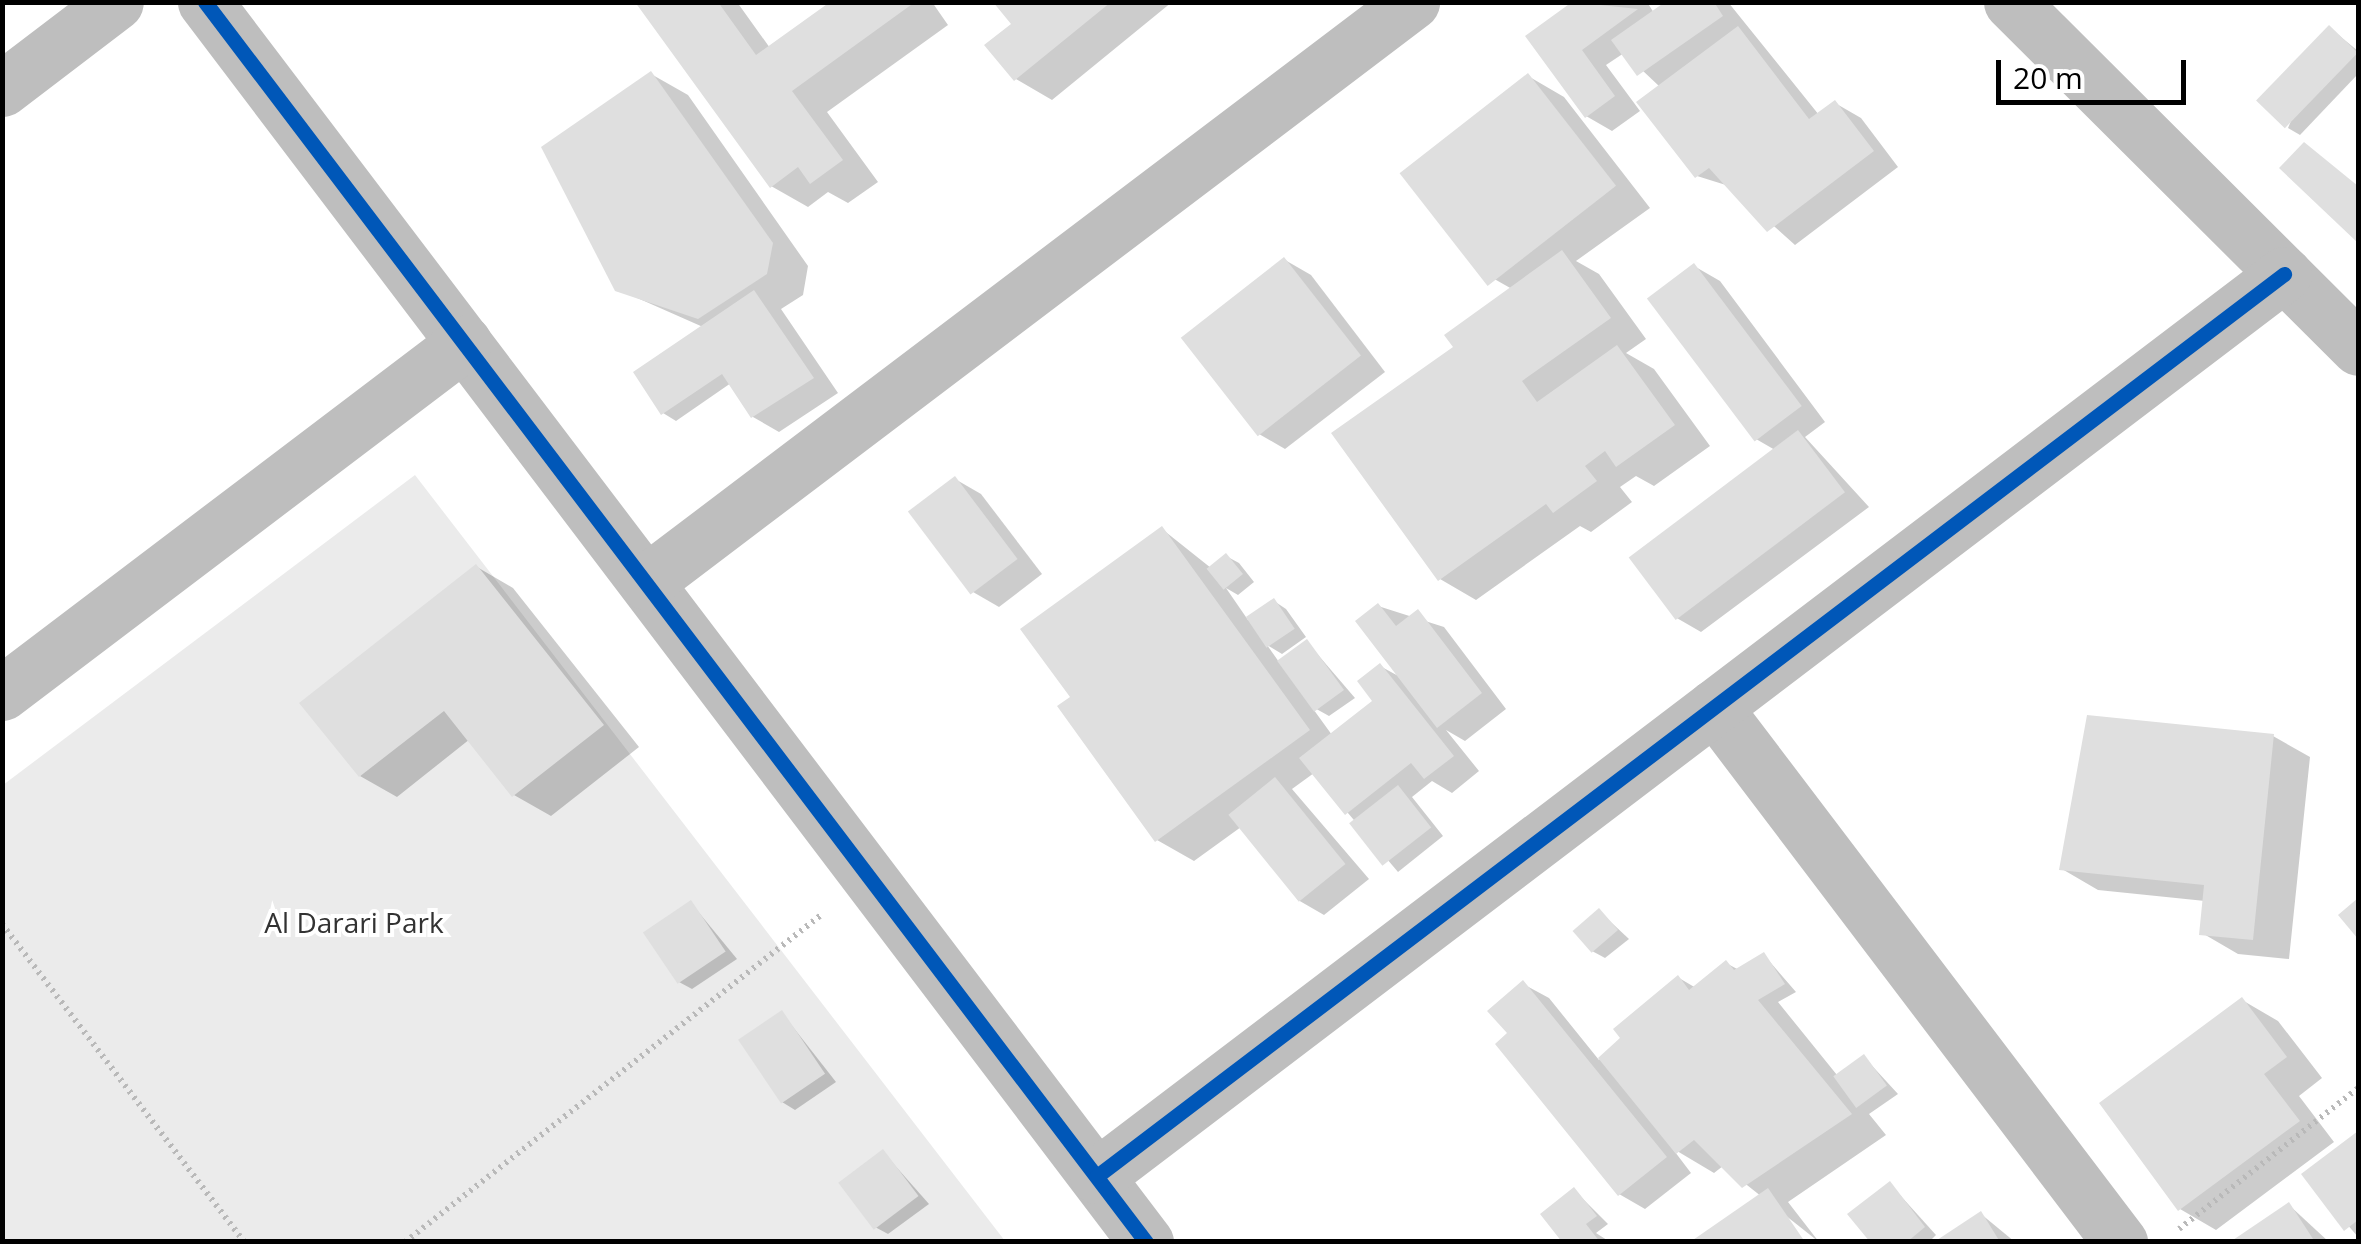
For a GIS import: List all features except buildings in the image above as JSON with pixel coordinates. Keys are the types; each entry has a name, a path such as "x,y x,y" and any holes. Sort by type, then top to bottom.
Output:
{"street":[{"path":"2,89 116,2"},
{"path":"206,2 1146,1242"},
{"path":"646,582 1412,2"},
{"path":"2012,2 2358,348"},
{"path":"1096,1176 2284,274"},
{"path":"2,693 464,343"},
{"path":"1714,707 2120,1242"}],"path":[{"path":"405,1242 869,877"},
{"path":"2,924 244,1242"},
{"path":"2163,1242 2358,1088"}],"green space":[{"name":"Al Darari Park","path":"415,475 1005,1241 3,1242 3,785"}],"cycle path":[{"path":"205,2 1146,1242"},
{"path":"1097,1176 2284,274"}]}
